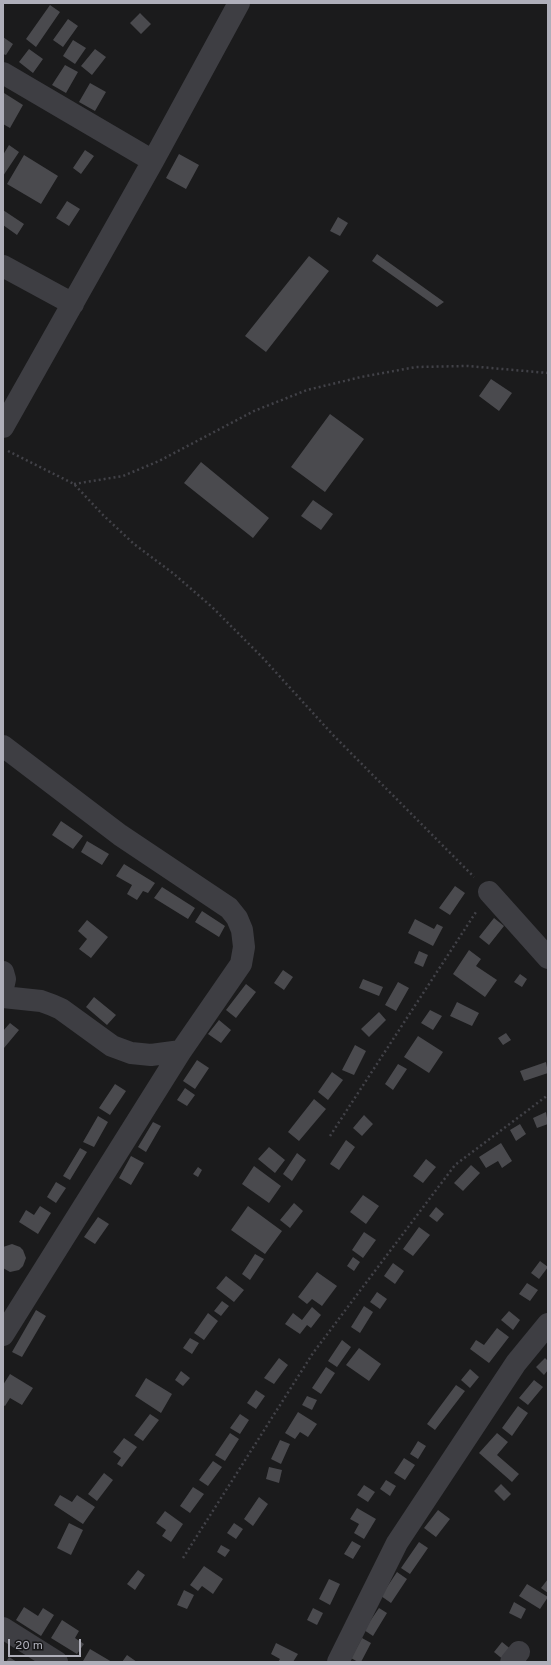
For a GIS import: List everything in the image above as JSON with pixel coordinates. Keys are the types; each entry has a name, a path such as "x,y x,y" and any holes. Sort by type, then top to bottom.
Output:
{"street":[{"path":"3,427 153,161 238,3"},
{"path":"3,73 153,161"},
{"path":"3,266 73,304"},
{"path":"3,746 120,835 229,908 237,918 242,930 244,947 241,964 181,1051 3,1335"},
{"path":"489,892 548,958"},
{"path":"3,972 5,979 3,988"},
{"path":"3,997 52,1005 61,1009 112,1046 131,1053 151,1055 181,1051"},
{"path":"338,1662 397,1543 516,1363 548,1324"},
{"path":"3,1628 57,1662"}],"path":[{"path":"74,484 123,476 160,461 254,411 307,390 361,377 416,367 438,366 468,366 548,374"},
{"path":"3,448 74,484 103,515 134,544 174,574 212,607 262,657 333,735 489,892 330,1136"},
{"path":"183,1558 313,1353 455,1165 548,1095"}],"building":[{"path":"50,5 60,12 36,47 26,39"},
{"path":"140,13 151,24 141,34 130,23"},
{"path":"68,19 78,26 63,47 53,40"},
{"path":"3,37 13,44 6,55 3,54"},
{"path":"73,40 86,48 75,64 63,56"},
{"path":"29,49 43,59 33,73 19,62"},
{"path":"95,49 106,57 92,75 81,66"},
{"path":"65,65 78,72 66,93 52,85"},
{"path":"90,83 106,92 95,111 79,102"},
{"path":"4,93 23,105 10,128 3,124"},
{"path":"9,145 19,152 3,176 3,155"},
{"path":"85,150 94,156 81,174 73,168"},
{"path":"179,154 199,165 186,189 166,178"},
{"path":"24,155 58,176 41,204 7,184"},
{"path":"67,201 80,209 69,226 56,218"},
{"path":"3,210 24,224 17,235 3,225"},
{"path":"338,217 348,223 340,236 330,231"},
{"path":"377,254 444,302 437,307 372,261"},
{"path":"309,256 329,271 266,352 245,336"},
{"path":"491,379 512,393 499,411 479,396"},
{"path":"330,414 364,439 325,492 291,467"},
{"path":"201,462 269,518 253,538 184,483"},
{"path":"313,500 333,514 321,530 301,516"},
{"path":"61,821 83,836 73,849 52,835"},
{"path":"87,841 109,854 102,865 81,852"},
{"path":"124,864 155,883 148,893 143,891 137,900 127,894 132,885 116,876"},
{"path":"455,886 465,893 450,915 439,908"},
{"path":"162,887 195,908 188,919 154,898"},
{"path":"202,911 225,926 219,937 195,922"},
{"path":"494,918 504,926 489,945 479,937"},
{"path":"415,919 434,929 437,924 443,927 433,946 408,933"},
{"path":"87,920 108,937 91,958 79,949 87,939 78,931"},
{"path":"469,950 481,959 476,966 497,980 485,997 453,974"},
{"path":"419,951 428,955 423,967 414,963"},
{"path":"283,970 293,977 284,990 274,983"},
{"path":"520,974 527,979 522,987 514,982"},
{"path":"363,979 383,987 379,996 359,988"},
{"path":"398,982 409,988 396,1011 385,1005"},
{"path":"246,984 256,992 236,1018 226,1010"},
{"path":"94,997 116,1015 107,1025 86,1007"},
{"path":"457,1002 479,1013 472,1026 450,1016"},
{"path":"430,1010 442,1016 433,1030 421,1023"},
{"path":"379,1012 386,1020 369,1037 361,1029"},
{"path":"219,1020 231,1030 221,1043 208,1034"},
{"path":"10,1023 19,1030 4,1048 3,1031"},
{"path":"506,1033 511,1040 503,1045 498,1038"},
{"path":"418,1036 443,1052 429,1073 404,1057"},
{"path":"355,1045 366,1051 354,1075 342,1070"},
{"path":"197,1060 209,1068 195,1089 183,1081"},
{"path":"546,1062 548,1073 524,1081 520,1071"},
{"path":"398,1064 407,1069 393,1090 385,1084"},
{"path":"332,1072 343,1080 328,1100 318,1092"},
{"path":"115,1084 126,1091 110,1115 99,1108"},
{"path":"185,1088 195,1095 187,1106 177,1100"},
{"path":"314,1099 326,1109 299,1141 288,1132"},
{"path":"546,1112 548,1124 537,1128 533,1118"},
{"path":"364,1115 373,1124 362,1136 353,1128"},
{"path":"98,1116 108,1122 94,1147 83,1142"},
{"path":"153,1122 161,1126 146,1152 138,1147"},
{"path":"520,1124 526,1134 516,1141 510,1130"},
{"path":"346,1140 355,1147 339,1170 330,1164"},
{"path":"501,1143 512,1161 502,1168 498,1161 486,1168 479,1157"},
{"path":"269,1147 285,1160 275,1173 258,1159"},
{"path":"80,1148 87,1152 70,1180 63,1176"},
{"path":"297,1153 306,1160 292,1181 283,1174"},
{"path":"131,1156 144,1163 131,1185 119,1178"},
{"path":"426,1159 436,1167 423,1183 413,1176"},
{"path":"471,1165 480,1173 463,1191 454,1183"},
{"path":"254,1166 281,1186 269,1203 242,1184"},
{"path":"198,1167 202,1170 198,1177 193,1174"},
{"path":"56,1182 66,1188 56,1203 47,1197"},
{"path":"363,1195 379,1206 366,1224 350,1212"},
{"path":"294,1203 303,1211 290,1228 280,1220"},
{"path":"40,1206 51,1213 38,1234 19,1222 26,1210 34,1215"},
{"path":"248,1206 282,1231 265,1254 231,1230"},
{"path":"436,1207 444,1214 437,1222 429,1216"},
{"path":"98,1217 109,1224 95,1244 84,1237"},
{"path":"419,1227 430,1235 413,1256 403,1249"},
{"path":"364,1232 376,1240 363,1258 352,1250"},
{"path":"12,1244 23,1250 26,1258 23,1266 19,1270 10,1272 3,1268 3,1247"},
{"path":"255,1254 264,1259 250,1280 242,1274"},
{"path":"353,1257 360,1262 354,1271 347,1266"},
{"path":"540,1261 548,1267 539,1279 531,1273"},
{"path":"393,1263 404,1271 395,1284 384,1276"},
{"path":"317,1272 337,1286 322,1306 312,1299 307,1304 298,1297"},
{"path":"226,1276 244,1290 234,1302 216,1288"},
{"path":"527,1283 538,1290 530,1301 519,1294"},
{"path":"377,1292 387,1299 380,1309 370,1302"},
{"path":"222,1301 229,1306 221,1316 214,1311"},
{"path":"364,1306 373,1312 360,1333 351,1327"},
{"path":"312,1307 321,1315 311,1328 307,1325 300,1334 285,1324 293,1313 302,1320"},
{"path":"36,1310 46,1316 22,1357 12,1352"},
{"path":"509,1311 520,1320 513,1330 501,1320"},
{"path":"208,1313 218,1321 204,1340 194,1333"},
{"path":"497,1328 509,1337 489,1363 470,1349 476,1340 484,1345"},
{"path":"190,1338 199,1343 192,1354 183,1348"},
{"path":"342,1340 351,1347 337,1367 328,1361"},
{"path":"359,1348 381,1364 369,1381 346,1365"},
{"path":"279,1358 288,1365 274,1384 264,1378"},
{"path":"545,1358 548,1361 548,1370 544,1375 536,1367"},
{"path":"326,1367 335,1373 321,1394 312,1388"},
{"path":"470,1369 479,1377 470,1388 461,1380"},
{"path":"181,1371 190,1378 183,1386 175,1380"},
{"path":"10,1374 33,1388 22,1405 10,1398 5,1406 3,1405 3,1385"},
{"path":"146,1378 172,1394 161,1413 135,1396"},
{"path":"534,1380 543,1387 528,1405 519,1398"},
{"path":"456,1385 465,1391 435,1430 427,1424"},
{"path":"256,1390 265,1396 256,1409 247,1403"},
{"path":"307,1396 317,1400 312,1410 302,1405"},
{"path":"518,1406 528,1413 512,1436 502,1428"},
{"path":"298,1412 317,1424 308,1437 300,1432 295,1439 285,1433"},
{"path":"150,1414 159,1420 143,1441 134,1435"},
{"path":"240,1414 249,1420 240,1434 230,1428"},
{"path":"230,1433 239,1439 225,1461 215,1455"},
{"path":"497,1433 508,1442 497,1455 519,1474 512,1482 479,1453"},
{"path":"124,1438 137,1447 122,1467 117,1464 121,1458 113,1452"},
{"path":"280,1440 290,1444 281,1464 271,1459"},
{"path":"418,1441 426,1446 418,1459 410,1454"},
{"path":"404,1458 415,1465 405,1480 394,1473"},
{"path":"213,1461 222,1467 208,1486 199,1480"},
{"path":"269,1467 282,1470 279,1483 266,1479"},
{"path":"104,1473 113,1480 97,1501 88,1494"},
{"path":"386,1480 396,1486 390,1496 380,1489"},
{"path":"501,1484 511,1494 504,1501 494,1491"},
{"path":"364,1485 375,1492 368,1502 357,1495"},
{"path":"193,1487 204,1494 190,1513 180,1506"},
{"path":"60,1495 72,1502 77,1495 95,1507 83,1524 54,1505"},
{"path":"259,1497 268,1504 253,1526 244,1519"},
{"path":"357,1508 376,1519 364,1539 354,1533 359,1524 350,1519"},
{"path":"438,1510 450,1519 436,1537 424,1528"},
{"path":"165,1511 183,1524 171,1542 162,1536 166,1530 156,1523"},
{"path":"69,1523 83,1530 71,1555 57,1548"},
{"path":"234,1523 243,1529 236,1539 227,1533"},
{"path":"352,1541 361,1546 353,1559 344,1554"},
{"path":"419,1542 428,1548 410,1574 401,1568"},
{"path":"221,1545 230,1550 225,1557 217,1552"},
{"path":"204,1566 223,1579 213,1594 202,1586 198,1591 190,1585"},
{"path":"138,1570 145,1575 135,1590 127,1584"},
{"path":"397,1572 407,1579 391,1603 381,1596"},
{"path":"329,1579 340,1584 330,1605 319,1599"},
{"path":"548,1579 548,1593 541,1588"},
{"path":"527,1584 548,1597 540,1609 519,1596"},
{"path":"184,1590 194,1595 187,1609 177,1605"},
{"path":"514,1602 526,1609 521,1619 509,1613"},
{"path":"24,1607 38,1616 43,1608 54,1615 41,1636 16,1620"},
{"path":"313,1608 323,1613 317,1625 307,1620"},
{"path":"379,1608 387,1613 373,1636 364,1630"},
{"path":"62,1620 79,1631 75,1638 84,1644 77,1654 51,1638"},
{"path":"362,1638 371,1643 361,1662 358,1662 351,1658"},
{"path":"502,1642 513,1651 505,1661 494,1652"},
{"path":"276,1643 298,1654 293,1662 278,1662 280,1659 271,1654"},
{"path":"90,1649 112,1662 83,1661"},
{"path":"127,1655 137,1662 122,1662"},
{"path":"9,1657 17,1662 6,1662"}]}
